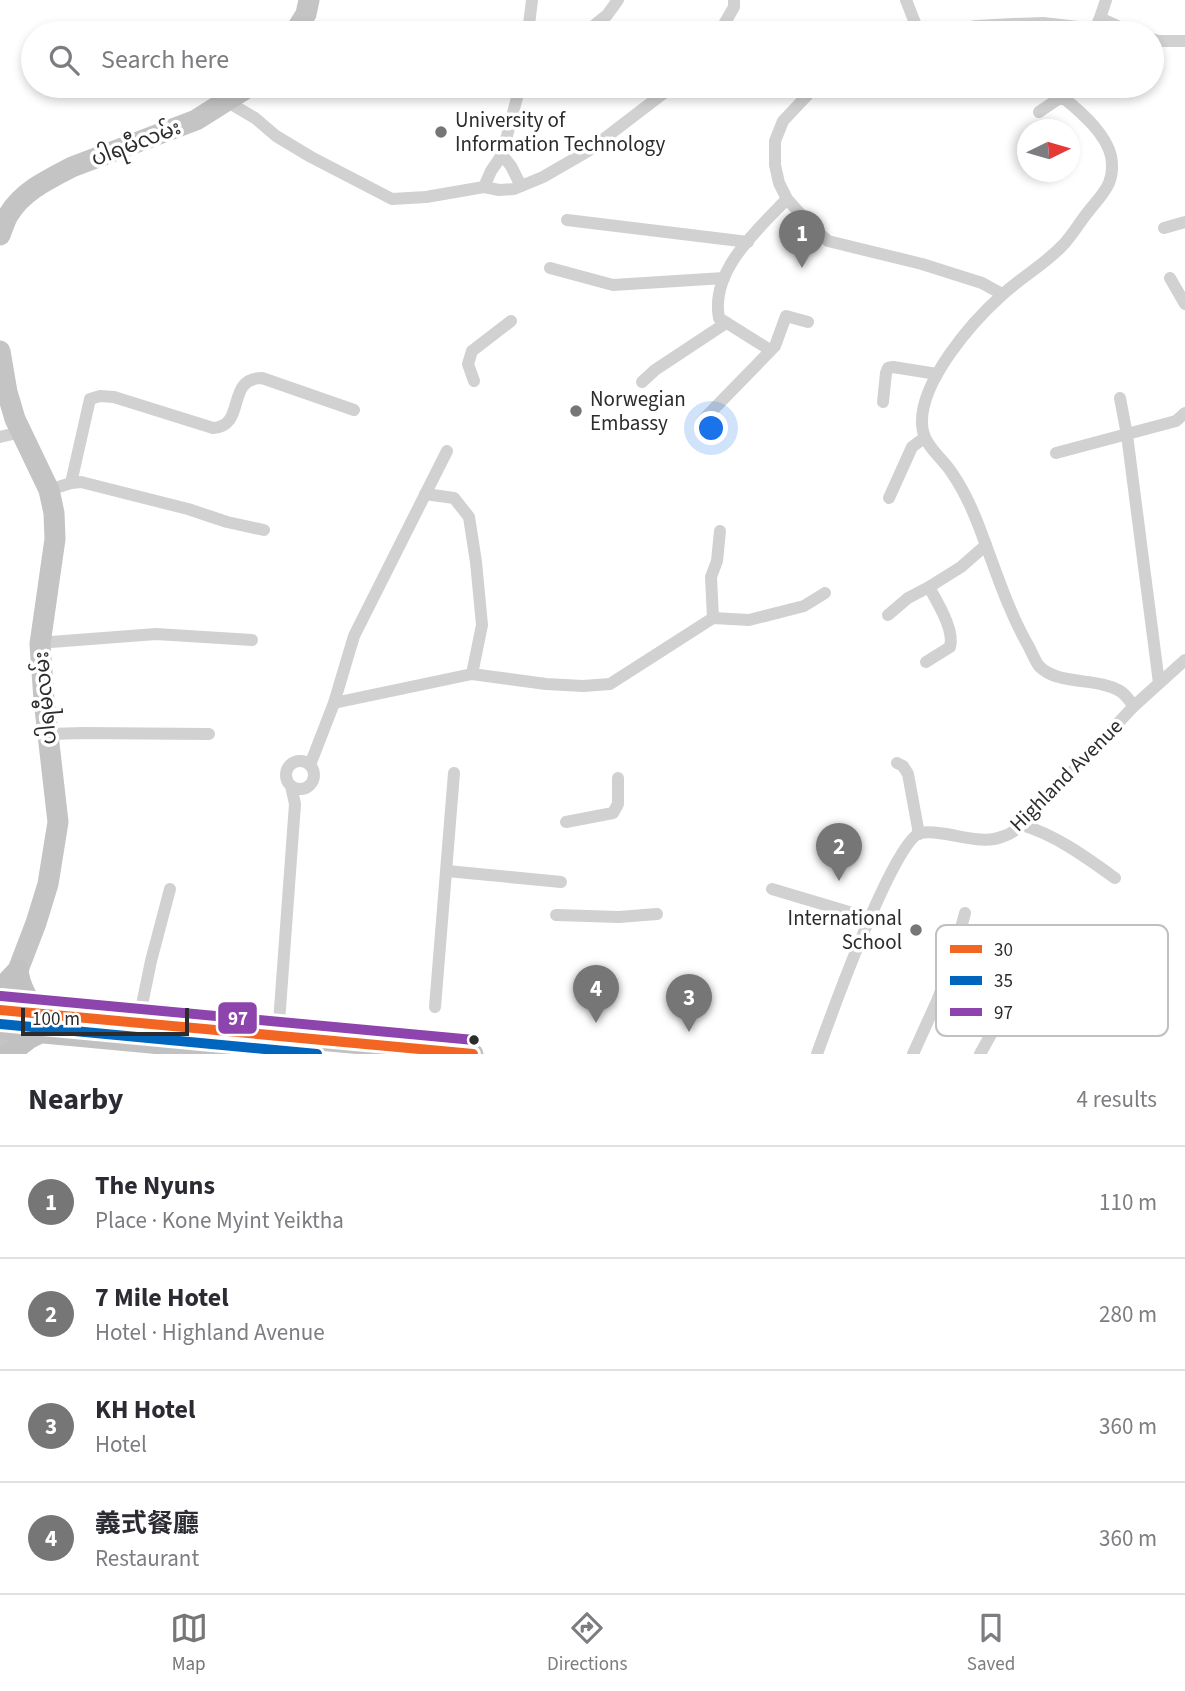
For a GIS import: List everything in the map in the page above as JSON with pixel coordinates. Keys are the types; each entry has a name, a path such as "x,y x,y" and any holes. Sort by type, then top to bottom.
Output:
{"highway":[{"path":"0,989 18,970"},
{"path":"18,970 20,984 40,1023"},
{"path":"9,1054 30,1038 40,1023"},
{"path":"2,1025 40,1023 142,1043 273,1045 473,1054"}],"main road":[{"path":"302,21 309,0"},
{"name":"ပါရမီလမ်း","path":"0,234 7,216 21,198 55,176 195,120 231,98"},
{"name":"ပါရမီလမ်း","path":"0,351 7,393 15,419 10,434 49,490 54,513 55,539 40,644 58,822 48,884 2,1025"}],"street":[{"path":"529,21 532,0"},
{"path":"600,21 618,0"},
{"path":"726,21 734,7 734,0"},
{"path":"906,0 914,21"},
{"path":"1098,21 1106,0"},
{"path":"1164,41 1185,41"},
{"path":"484,187 502,155 517,98"},
{"path":"226,101 255,118 275,136 392,199 426,197 484,187 514,189 543,177 588,151 657,98"},
{"path":"805,98 783,121 775,141 775,165 779,183 787,199 811,226 828,241 922,264 982,284 1002,295"},
{"path":"1039,112 1058,99 1065,99 1104,138 1111,155 1112,171 1106,191 1063,245 1002,295 971,326 937,374 926,399 922,422 924,438 950,469 968,498 1020,633 1039,666 1052,675 1120,691 1134,706"},
{"path":"502,155 521,186"},
{"path":"770,351 722,320 716,306 727,267 787,199"},
{"path":"567,220 748,242"},
{"path":"1164,228 1185,222"},
{"path":"551,268 612,285 724,278"},
{"path":"1170,278 1185,304"},
{"path":"702,421 775,346 786,316 808,322"},
{"path":"642,382 722,320"},
{"path":"474,381 468,364 472,351 511,321"},
{"path":"883,402 888,368 937,374"},
{"path":"71,483 90,399 100,396 114,397 213,428 222,427 230,421 244,384 252,378 262,378 354,410"},
{"path":"1120,398 1159,683"},
{"path":"1056,453 1176,421 1185,413"},
{"path":"889,498 912,447 924,438"},
{"path":"310,765 334,703 354,636 447,451"},
{"path":"49,490 81,482 264,530"},
{"path":"425,494 454,499 470,517 482,625 472,674"},
{"path":"713,618 711,578 717,561 720,531"},
{"path":"888,615 908,598 961,567 986,545"},
{"path":"926,662 950,647 952,641 929,587"},
{"path":"334,703 472,674 546,684 610,684 713,618 749,620 804,606 825,593"},
{"path":"40,644 156,634 252,640"},
{"name":"Highland Avenue","path":"919,834 930,832 990,840 1004,836 1022,825 1134,706 1185,660"},
{"path":"48,734 209,734"},
{"path":"273,1045 295,804 286,774 293,763 302,761 310,765 314,773 312,782 305,788 291,786"},
{"path":"817,1054 869,918 911,838 919,834 908,774 903,766 897,763"},
{"path":"435,1007 454,773"},
{"path":"566,822 613,813 618,804 618,778"},
{"path":"1022,825 1038,829 1115,878"},
{"path":"447,872 561,882"},
{"path":"142,1043 151,961 170,889"},
{"path":"772,889 869,918"},
{"path":"962,925 965,913"},
{"path":"556,915 619,918 657,914"},
{"path":"913,1054 936,1003"},
{"path":"980,1054 990,1036"}],"transit line":[{"name":"97","path":"1,996 474,1040"},
{"name":"30","path":"0,1010 473,1054"},
{"name":"35","path":"0,1024 317,1054"}],"place":[{"name":"University of Information Technology","path":"441,132"},
{"name":"The Nyuns","path":"802,268"},
{"name":"Norwegian Embassy","path":"576,411"},
{"name":"7 Mile Hotel","path":"839,881"},
{"name":"International School","path":"916,930"},
{"name":"義式餐廳","path":"596,1023"},
{"name":"KH Hotel","path":"689,1032"}]}
